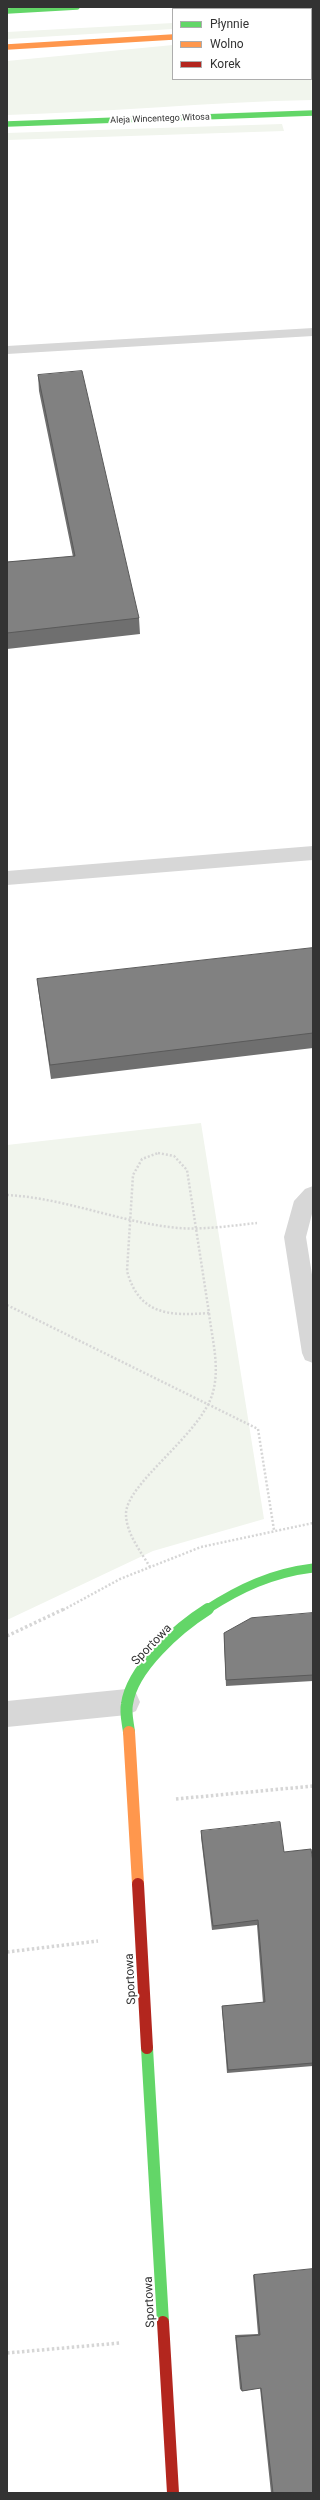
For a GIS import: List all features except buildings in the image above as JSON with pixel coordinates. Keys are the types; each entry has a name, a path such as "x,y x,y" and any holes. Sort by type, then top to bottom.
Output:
{"street":[{"path":"7,10 77,7"},
{"path":"7,47 172,37"},
{"name":"Aleja Wincentego Witosa","path":"7,124 313,113"},
{"name":"Sportowa","path":"172,2493 127,1702 139,1675 160,1651 193,1621 220,1601 261,1579 297,1569 313,1568"}],"lane":[{"path":"7,350 313,332"},
{"path":"7,878 313,853"},
{"path":"313,1195 302,1207 295,1237 313,1353"},
{"path":"7,1714 127,1702"}],"path":[{"path":"150,1567 128,1522 127,1504 139,1486 190,1434 209,1404 218,1382 209,1313 188,1170 178,1158 166,1152 153,1153 146,1156 135,1167 130,1219 127,1271 128,1282 140,1300 150,1308 171,1315 209,1313"},
{"path":"7,1195 50,1200 89,1207 156,1226 197,1229 299,1219"},
{"path":"7,1305 258,1429 274,1530"},
{"path":"7,1636 52,1616 120,1579 201,1547 274,1530 313,1523"},
{"path":"133,1803 313,1786"},
{"path":"7,1952 141,1936"},
{"path":"7,2353 164,2339"}],"shaded area":[{"path":"172,23 172,29 7,39 7,32"},
{"path":"313,36 313,100 7,115 7,61 172,45 172,80 312,80"},
{"path":"282,124 284,131 7,140 7,133"},
{"path":"201,1123 264,1519 153,1551 7,1620 7,1145"}],"traffic: fast":[{"path":"7,11 77,7"},
{"path":"7,124 313,113"},
{"path":"129,1732 126,1706 134,1683 163,1645 205,1611 226,1597 247,1586 271,1576 313,1568"},
{"path":"147,2048 163,2322"}],"traffic: slow":[{"path":"7,47 172,37"},
{"path":"129,1732 138,1884"}],"traffic: jam":[{"path":"138,1884 147,2048"},
{"path":"163,2322 173,2493"}]}
